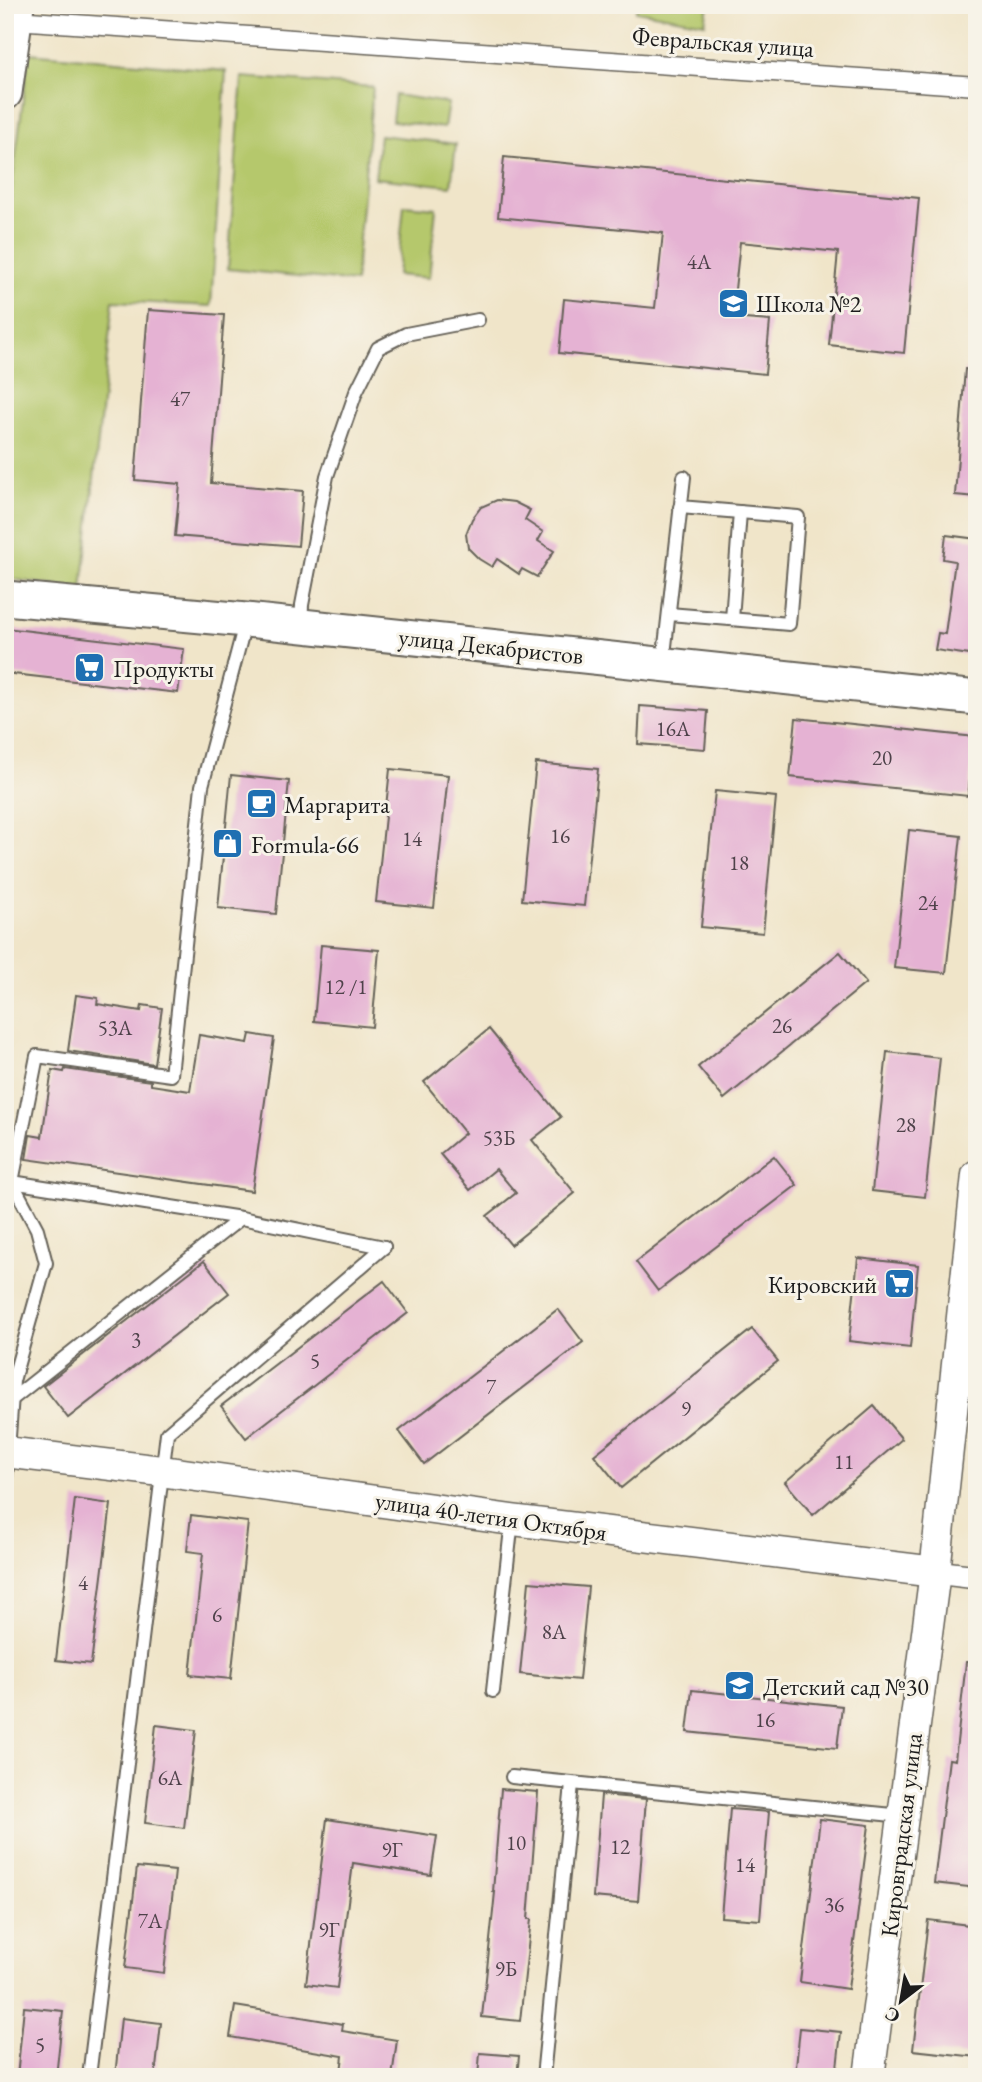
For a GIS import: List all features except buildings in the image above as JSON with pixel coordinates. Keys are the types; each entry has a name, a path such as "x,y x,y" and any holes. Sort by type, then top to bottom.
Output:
{"main road":[{"path":"5,93 12,15"},
{"name":"улица Декабристов","path":"5,598 301,625 977,698"}],"street":[{"name":"Февральская улица","path":"12,15 977,86"},
{"name":"Кировградская улица","path":"869,2077 935,1572 977,1175"},
{"name":"улица 40-летия Октября","path":"6,1453 161,1471 512,1520 977,1577"}],"lane":[{"path":"301,625 302,605 327,476 356,393 378,348 406,334 478,320"},
{"path":"663,665 684,477"},
{"path":"668,614 789,624 798,517 680,507"},
{"path":"732,619 740,512"},
{"path":"5,1492 13,1381 46,1263 37,1229 9,1184 37,1056 171,1075 202,786 247,620"},
{"path":"9,1184 241,1218 384,1247 167,1433 89,2077"},
{"path":"11,1400 241,1218"},
{"path":"493,1691 512,1520"},
{"path":"512,1777 903,1816"},
{"path":"542,2077 572,1784"}],"green space":[{"path":"637,5 708,5 705,23 636,11"},
{"path":"29,53 226,71 211,306 113,301 82,590 5,578 5,240"},
{"path":"242,77 373,87 355,282 228,269"},
{"path":"395,95 448,103 444,128 392,121"},
{"path":"380,135 456,144 451,186 375,178"},
{"path":"404,205 436,208 429,278 397,275"}],"place":[{"name":"Школа №2","path":"733,303"},
{"name":"Продукты","path":"90,668"},
{"name":"Маргарита","path":"261,804"},
{"name":"Formula-66","path":"228,844"},
{"name":"Кировский","path":"900,1284"},
{"name":"Детский сад №30","path":"740,1686"}]}
